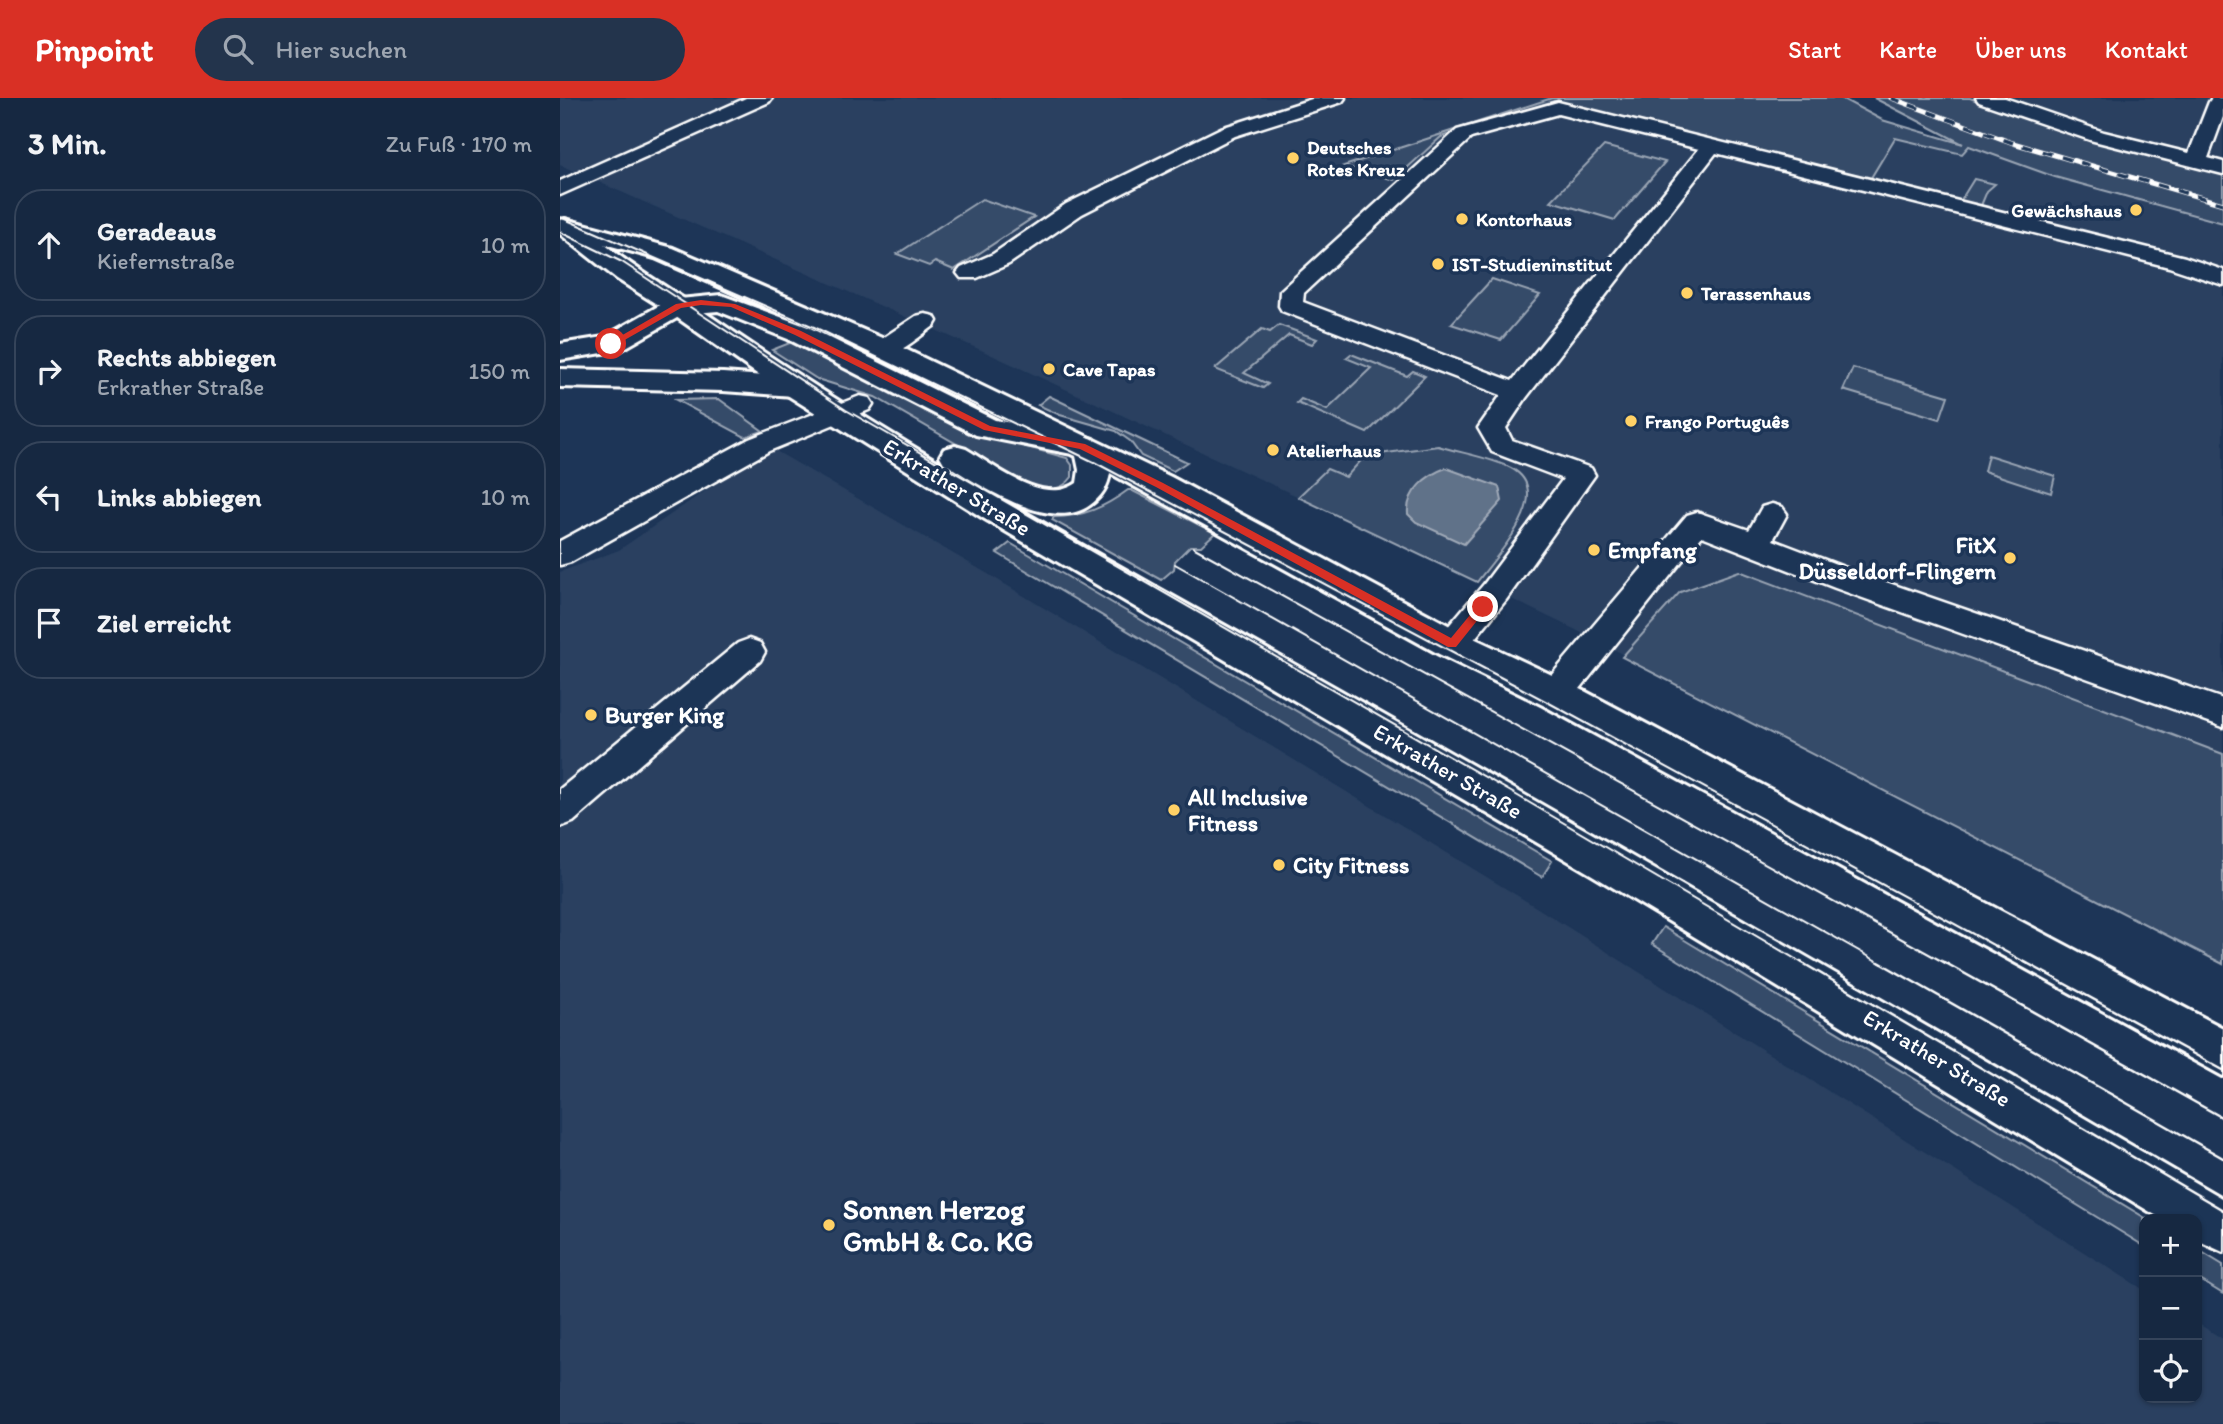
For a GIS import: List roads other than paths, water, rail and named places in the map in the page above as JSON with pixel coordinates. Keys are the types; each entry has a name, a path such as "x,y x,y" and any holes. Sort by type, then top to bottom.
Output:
{"main road":[{"name":"Erkrather Straße","path":"563,225 625,274 678,306 794,387 848,409 1043,539 1609,863 2223,1227"},
{"name":"Erkrather Straße","path":"563,225 664,253 875,345 1086,448 1160,485 1452,644 1556,694 2223,1053"},
{"name":"Erkrather Straße","path":"678,306 701,302 733,305 798,333 987,428 1086,448"},
{"path":"560,352 611,344 678,306"},
{"path":"611,344 626,372 664,381"},
{"path":"560,378 794,387"},
{"path":"848,409 872,407 1016,492 1044,502 1065,501 1083,496 1093,483 1095,474 1086,448"}],"lane":[{"path":"560,189 762,98"},
{"path":"977,276 1074,209 1228,132 1335,98"},
{"path":"1986,98 2097,136 2223,168"},
{"path":"2196,162 2219,102 2223,99"},
{"path":"1517,391 1291,306 1292,291 1464,134 1558,108 1970,217 2177,262 2223,278"},
{"path":"1452,644 1495,592 1581,475 1502,446 1492,428 1517,391 1710,148"},
{"path":"875,345 916,317"},
{"path":"560,554 760,444 848,409"},
{"path":"1756,544 1772,514"},
{"path":"1556,694 1697,522 1846,580 2223,713"},
{"path":"1689,533 2223,728"},
{"path":"560,811 749,652"}],"tram line":[{"path":"560,217 814,327 1094,462 1551,704 2028,964"},
{"path":"560,232 622,262 846,410 1518,796 1804,964"},
{"path":"1193,547 1947,964"},
{"path":"1175,564 1882,964"},
{"path":"1801,962 2223,1210"},
{"path":"1879,962 2223,1158"},
{"path":"1944,962 2223,1118"},
{"path":"2025,962 2223,1070"}],"railway":[{"path":"1891,98 2013,143 2223,204"}],"place":[{"name":"Deutsches Rotes Kreuz","path":"1293,158"},
{"name":"Gewächshaus","path":"2136,210"},
{"name":"Kontorhaus","path":"1462,219"},
{"name":"IST-Studieninstitut","path":"1438,264"},
{"name":"Terassenhaus","path":"1687,293"},
{"name":"Cave Tapas","path":"1049,369"},
{"name":"Frango Português","path":"1631,421"},
{"name":"Atelierhaus","path":"1273,450"},
{"name":"Empfang","path":"1594,550"},
{"name":"FitX Düsseldorf-Flingern","path":"2010,558"},
{"name":"Burger King","path":"591,715"},
{"name":"All Inclusive Fitness","path":"1174,810"},
{"name":"City Fitness","path":"1279,865"},
{"name":"Sonnen Herzog GmbH & Co. KG","path":"829,1225"}]}
